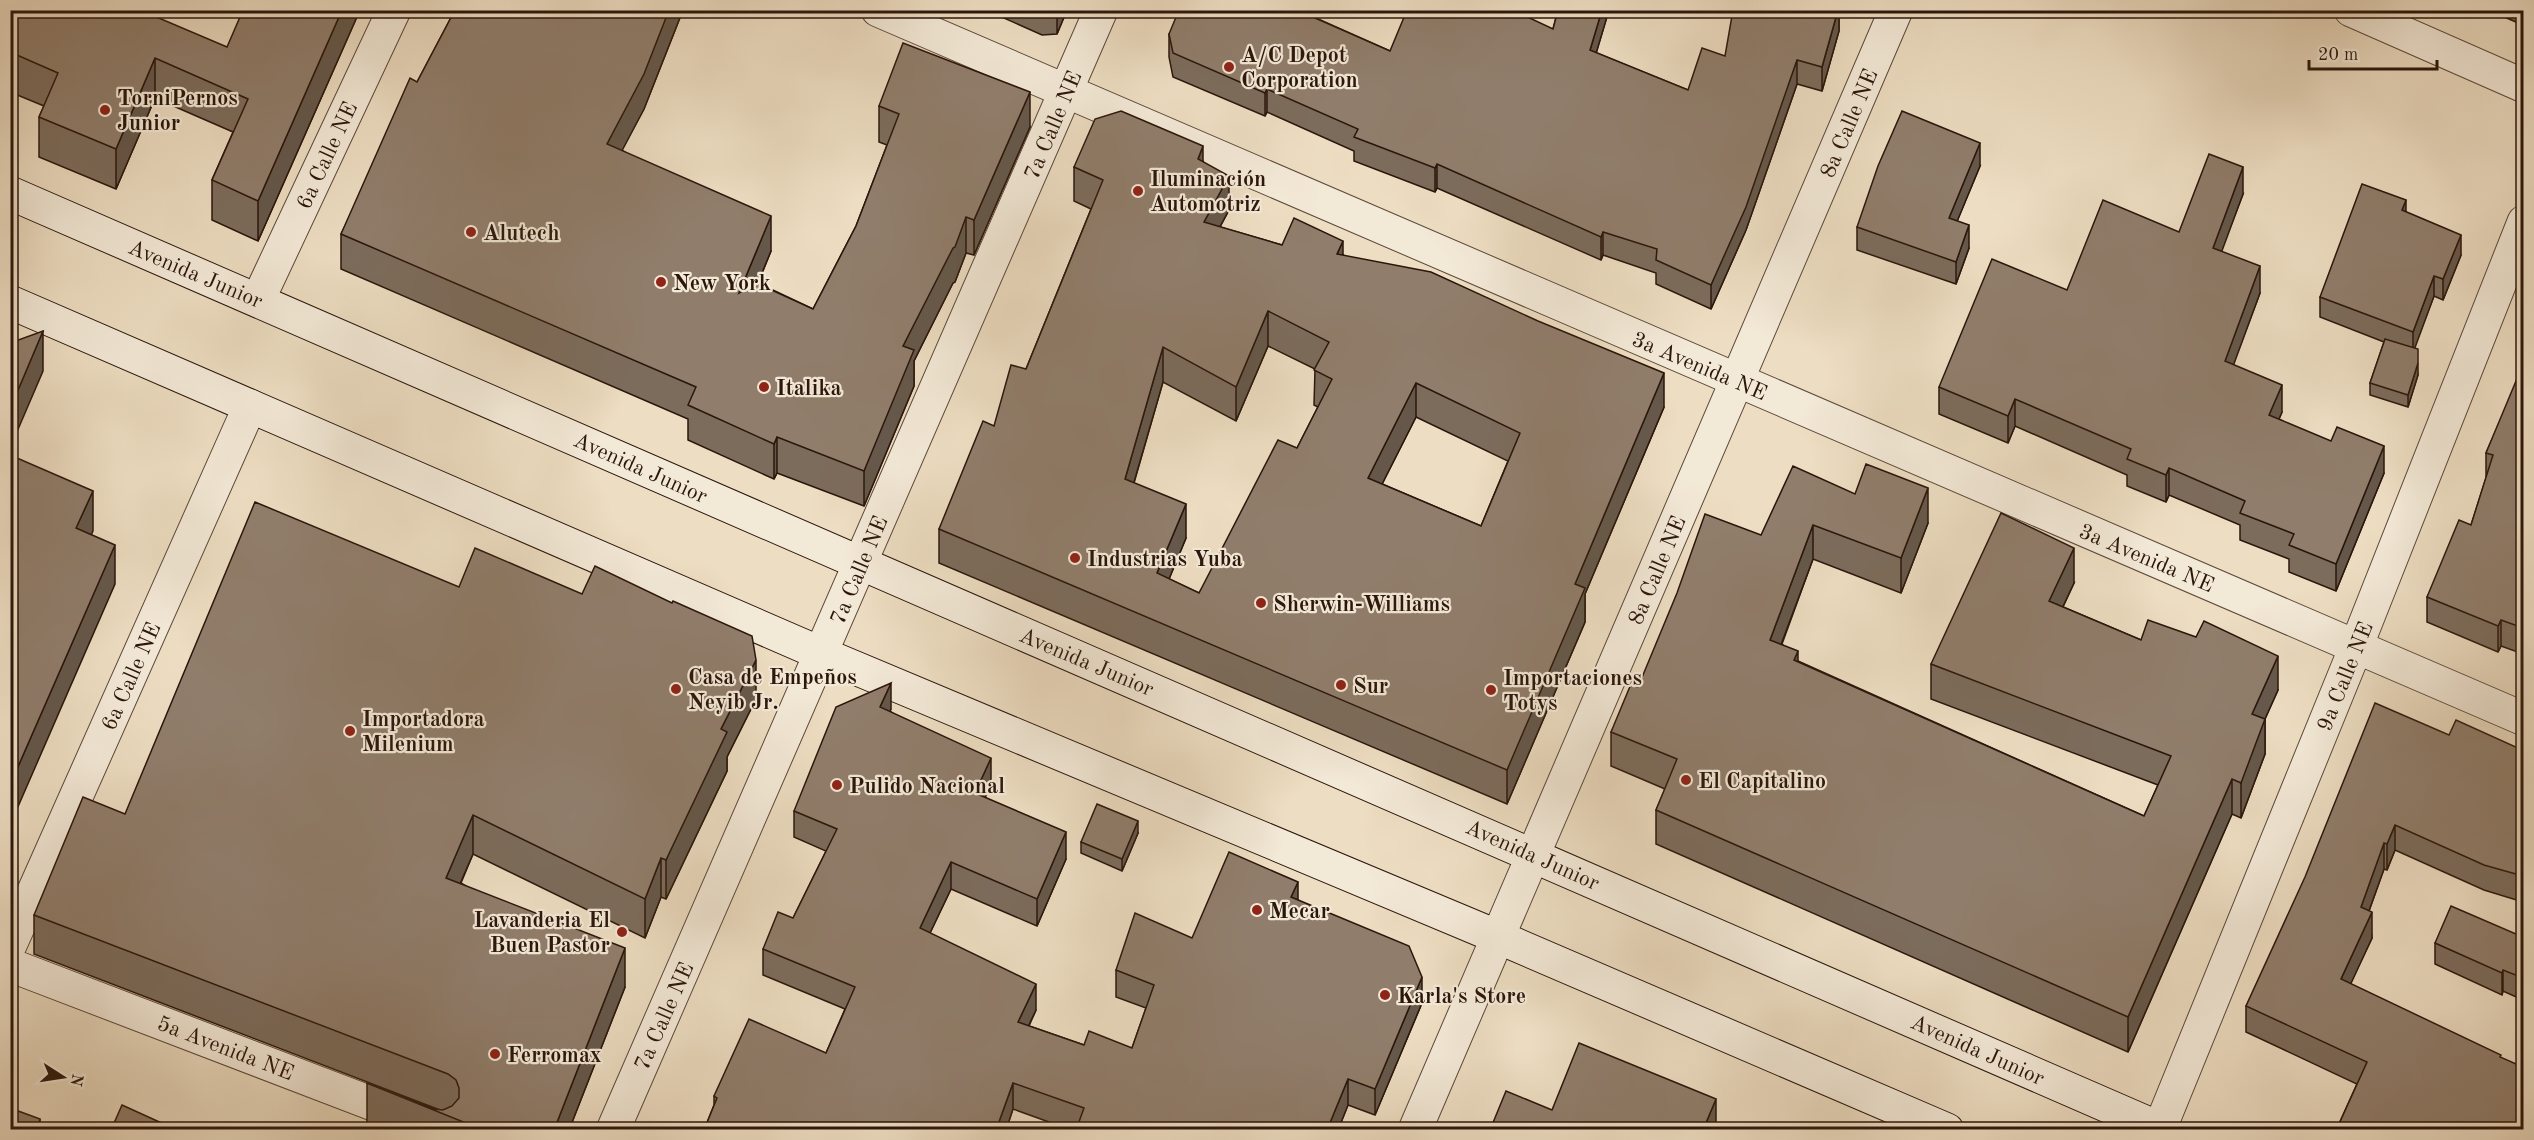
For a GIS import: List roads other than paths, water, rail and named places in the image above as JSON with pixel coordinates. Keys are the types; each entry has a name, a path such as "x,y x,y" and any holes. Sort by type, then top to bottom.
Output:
{"street":[{"name":"6a Calle NE","path":"258,300 394,10"},
{"name":"3a Avenida NE","path":"878,10 2523,719"},
{"name":"7a Calle NE","path":"613,1130 1101,10"},
{"name":"8a Calle NE","path":"1415,1130 1896,10"},
{"path":"2351,10 2523,86"},
{"name":"Avenida Junior","path":"10,193 2162,1129"},
{"name":"9a Calle NE","path":"2162,1129 2356,647 2523,222"},
{"path":"10,302 822,654 1498,937 1947,1130"},
{"name":"6a Calle NE","path":"10,945 250,406"},
{"name":"5a Avenida NE","path":"10,965 441,1130"}],"place":[{"name":"A/C Depot Corporation","path":"1229,67"},
{"name":"TorniPernos Junior","path":"105,110"},
{"name":"Iluminación Automotriz","path":"1138,191"},
{"name":"Alutech","path":"471,232"},
{"name":"New York","path":"661,282"},
{"name":"Italika","path":"764,387"},
{"name":"Industrias Yuba","path":"1075,558"},
{"name":"Sherwin-Williams","path":"1261,603"},
{"name":"Sur","path":"1341,685"},
{"name":"Casa de Empeños Neyib Jr.","path":"676,689"},
{"name":"Importaciones Totys","path":"1491,690"},
{"name":"Importadora Milenium","path":"350,731"},
{"name":"El Capitalino","path":"1686,780"},
{"name":"Pulido Nacional","path":"837,785"},
{"name":"Mecar","path":"1257,910"},
{"name":"Lavanderia El Buen Pastor","path":"622,932"},
{"name":"Karla's Store","path":"1385,995"},
{"name":"Ferromax","path":"495,1054"}]}
